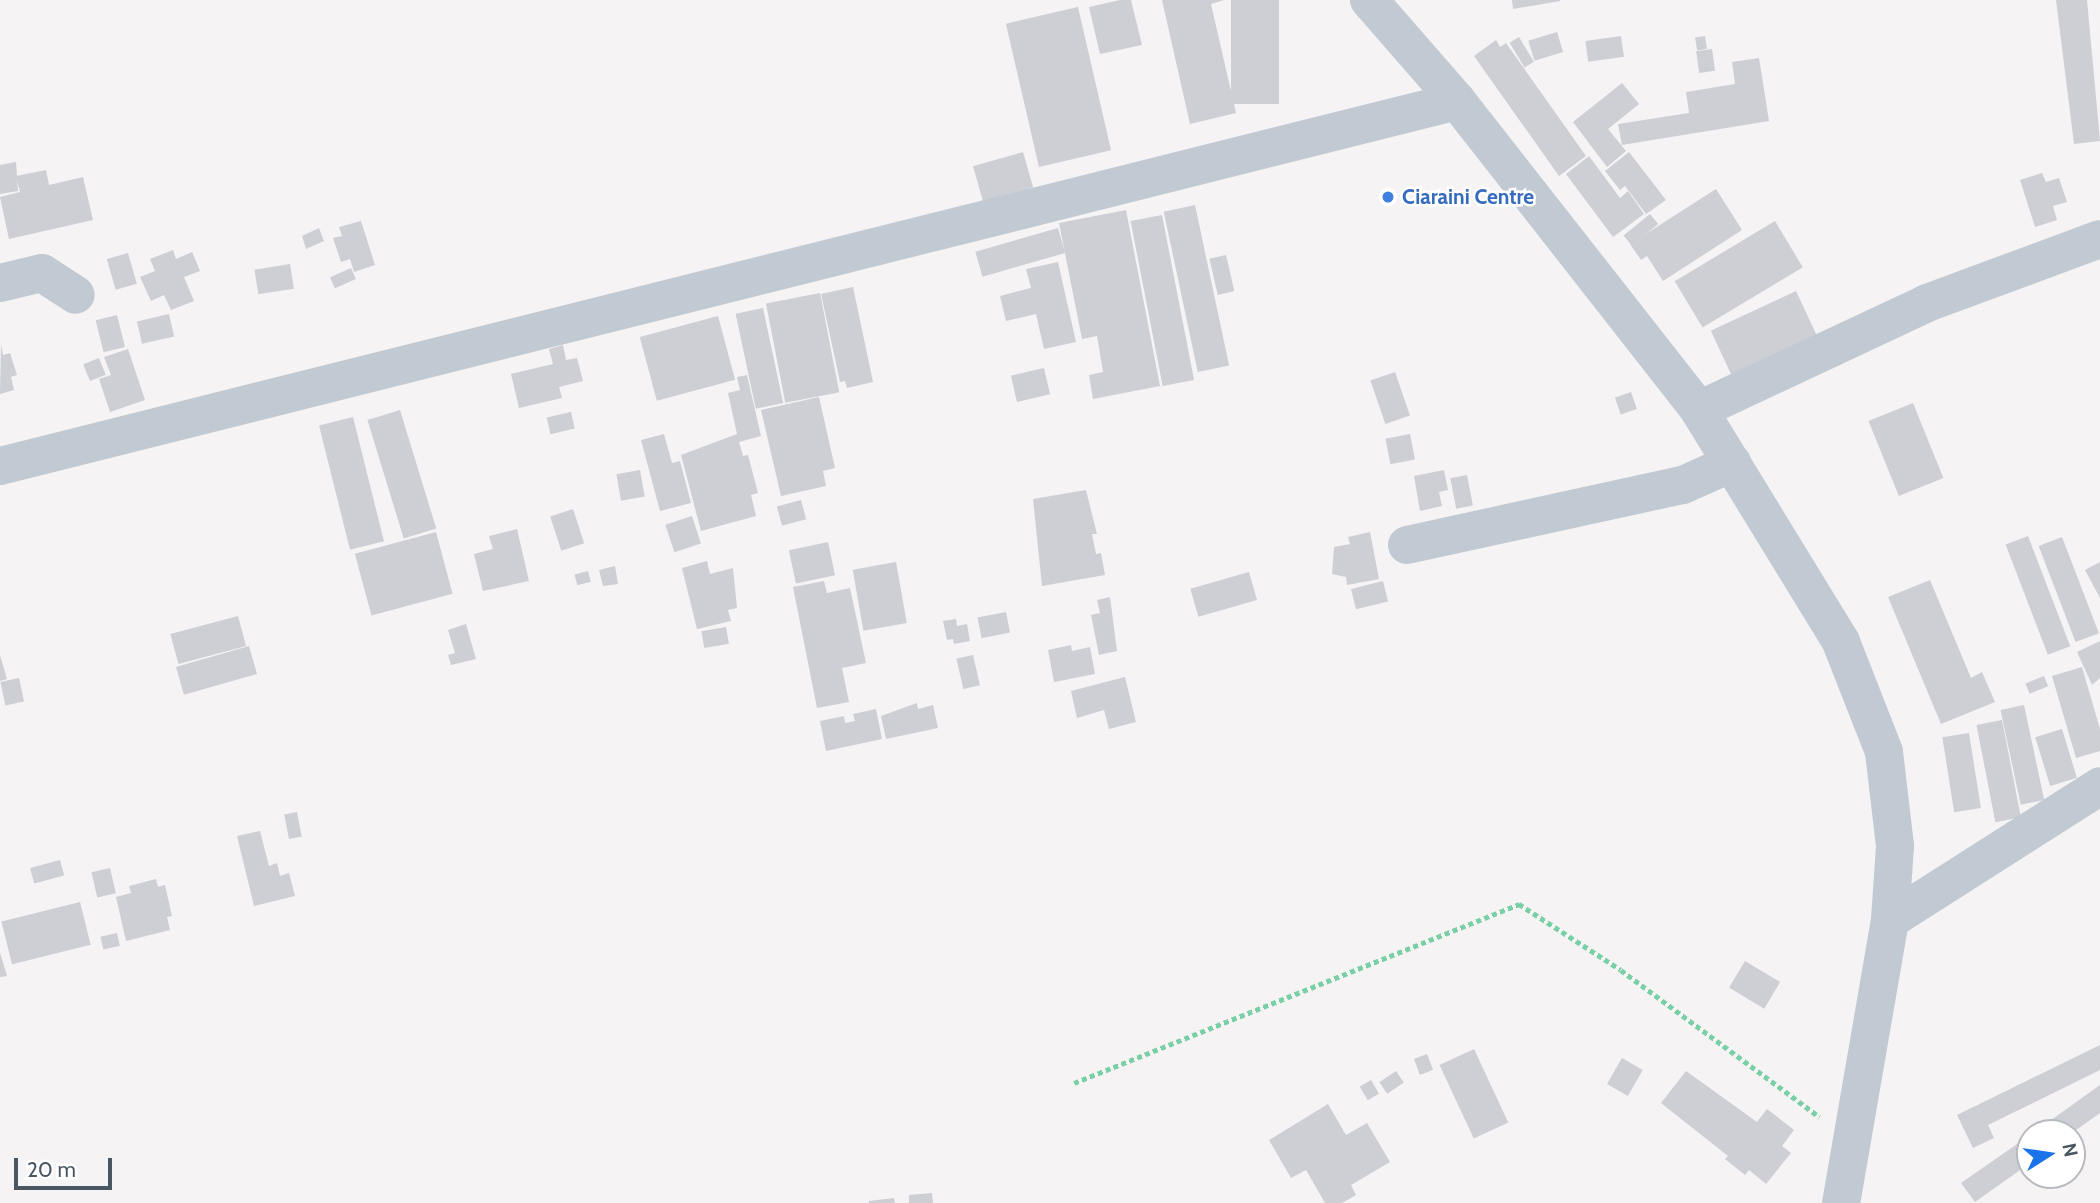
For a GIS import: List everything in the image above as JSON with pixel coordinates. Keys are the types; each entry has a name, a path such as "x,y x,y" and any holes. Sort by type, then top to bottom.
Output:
{"street":[{"path":"1369,0 1457,101 1699,410 1841,642 1884,752 1895,846 1890,920 1841,1203"},
{"path":"0,466 1457,101"},
{"path":"1699,410 1927,303 2100,239"},
{"path":"0,283 43,273 76,295"},
{"path":"1407,545 1683,485 1732,463"},
{"path":"1890,920 2100,786"}],"path":[{"path":"1074,1083 1519,904 1621,970 1810,1113 1852,1128"}],"building":[{"path":"1131,0 1142,45 1100,54 1089,7"},
{"path":"1162,0 1224,0 1211,4 1236,113 1190,124"},
{"path":"1231,0 1279,0 1279,104 1231,104"},
{"path":"1512,0 1560,0 1560,1 1513,9"},
{"path":"2056,0 2087,0 2100,141 2074,144"},
{"path":"1078,7 1111,150 1039,167 1006,24"},
{"path":"1557,32 1563,52 1534,61 1528,41"},
{"path":"1621,36 1624,57 1588,62 1585,41"},
{"path":"1705,36 1707,49 1697,50 1695,38"},
{"path":"1519,37 1534,62 1525,68 1510,43"},
{"path":"1496,40 1500,47 1506,43 1586,156 1559,176 1474,56"},
{"path":"1712,49 1715,71 1699,73 1696,51"},
{"path":"1759,58 1769,121 1622,145 1618,124 1689,113 1686,92 1735,84 1732,62"},
{"path":"1622,83 1639,104 1608,129 1626,151 1607,167 1573,122"},
{"path":"1023,152 1033,188 983,202 973,166"},
{"path":"1629,152 1666,200 1646,214 1625,186 1620,190 1605,171"},
{"path":"1589,156 1620,198 1628,191 1644,214 1613,237 1566,174"},
{"path":"16,162 18,191 0,194 0,165"},
{"path":"46,170 49,185 83,177 93,220 9,239 0,197 20,192 16,176"},
{"path":"2042,173 2046,182 2059,178 2067,202 2053,206 2057,220 2035,227 2020,180"},
{"path":"1716,189 1742,230 1663,281 1647,256 1641,260 1630,244"},
{"path":"1195,205 1229,365 1198,372 1164,212"},
{"path":"1126,210 1160,386 1093,399 1089,375 1103,372 1097,336 1082,339 1059,223"},
{"path":"1650,214 1658,224 1632,245 1624,235"},
{"path":"1162,215 1194,380 1163,386 1131,221"},
{"path":"361,221 375,265 354,272 350,259 341,262 333,238 342,236 339,227"},
{"path":"1775,221 1803,267 1703,328 1675,281"},
{"path":"319,228 324,241 306,249 302,236"},
{"path":"1058,228 1065,253 982,277 975,252"},
{"path":"173,250 176,259 192,252 200,271 184,277 194,301 171,310 164,295 151,301 140,277 155,271 150,259"},
{"path":"128,253 137,284 116,290 107,259"},
{"path":"1226,255 1234,291 1218,295 1209,259"},
{"path":"1058,262 1076,342 1044,349 1036,314 1006,321 1000,296 1031,288 1026,269"},
{"path":"290,264 294,289 258,294 254,270"},
{"path":"351,268 356,279 335,288 330,277"},
{"path":"853,287 873,382 847,388 845,381 840,382 821,294"},
{"path":"1796,291 1822,346 1737,386 1711,331"},
{"path":"820,293 839,392 785,403 766,303"},
{"path":"763,308 783,403 756,409 736,314"},
{"path":"169,314 174,336 142,344 137,321"},
{"path":"117,315 125,347 104,352 96,320"},
{"path":"718,316 735,380 657,401 640,337"},
{"path":"1,344 3,355 10,353 17,375 11,377 14,390 0,394"},
{"path":"563,345 566,360 577,358 583,381 559,387 562,398 519,408 511,374 553,364 549,349"},
{"path":"128,349 145,400 110,412 99,379 111,375 104,357"},
{"path":"99,358 106,375 90,381 83,364"},
{"path":"1044,368 1050,394 1017,402 1011,376"},
{"path":"1395,372 1410,415 1385,424 1370,380"},
{"path":"747,375 761,436 739,442 743,456 748,455 758,493 751,495 756,516 701,531 681,455 737,434 728,393 740,390 737,377"},
{"path":"1631,392 1637,409 1621,415 1615,398"},
{"path":"819,397 835,468 823,471 826,486 781,496 761,410"},
{"path":"1913,403 1943,478 1899,496 1868,421"},
{"path":"400,410 436,529 404,539 367,420"},
{"path":"571,412 575,429 550,434 547,418"},
{"path":"353,417 384,541 350,550 319,425"},
{"path":"664,434 672,463 680,461 691,503 660,511 641,440"},
{"path":"1410,434 1415,460 1390,464 1385,439"},
{"path":"640,470 645,497 621,501 616,474"},
{"path":"1444,470 1448,490 1439,492 1442,506 1420,511 1414,476"},
{"path":"1467,475 1473,505 1456,509 1450,478"},
{"path":"1086,490 1097,534 1092,534 1096,554 1101,553 1105,575 1042,586 1033,499"},
{"path":"801,500 806,519 782,526 777,506"},
{"path":"573,509 584,543 561,551 550,516"},
{"path":"692,516 701,544 674,552 665,525"},
{"path":"517,529 529,581 483,591 474,554 493,549 489,536"},
{"path":"436,532 453,594 371,616 355,554"},
{"path":"1370,532 1379,579 1347,585 1346,577 1332,574 1334,547 1350,544 1348,537"},
{"path":"2028,536 2070,646 2048,655 2006,545"},
{"path":"2062,537 2099,633 2076,642 2039,546"},
{"path":"828,542 835,575 796,584 789,550"},
{"path":"707,561 710,574 733,568 737,608 728,610 731,621 697,629 682,568"},
{"path":"896,562 907,623 863,631 853,570"},
{"path":"2100,562 2100,598 2085,570"},
{"path":"615,566 618,584 603,586 599,570"},
{"path":"588,571 591,582 577,585 574,575"},
{"path":"1249,572 1257,600 1198,617 1190,589"},
{"path":"1930,580 1971,678 1982,672 1995,702 1941,724 1888,597"},
{"path":"824,581 827,593 850,588 866,663 842,668 849,702 817,708 793,587"},
{"path":"1383,581 1388,601 1356,609 1351,589"},
{"path":"1110,597 1117,651 1099,655 1091,615 1100,613 1097,600"},
{"path":"1006,612 1010,633 982,638 978,618"},
{"path":"238,616 246,646 178,664 170,634"},
{"path":"956,619 957,626 967,624 970,641 954,644 953,639 947,640 943,621"},
{"path":"466,624 476,659 451,665 448,655 455,653 448,630"},
{"path":"726,627 729,644 704,648 701,631"},
{"path":"2100,641 2100,678 2092,685 2077,652"},
{"path":"1071,645 1072,651 1090,647 1095,674 1054,682 1048,650"},
{"path":"249,646 257,674 184,695 176,667"},
{"path":"0,655 7,679 0,681"},
{"path":"973,655 980,685 963,689 956,659"},
{"path":"2082,667 2100,729 2100,751 2076,758 2052,676"},
{"path":"2044,676 2048,686 2030,694 2025,683"},
{"path":"1125,677 1136,722 1109,729 1104,710 1077,718 1071,691"},
{"path":"19,678 24,701 5,705 0,682"},
{"path":"917,703 918,709 933,705 938,728 886,739 881,716"},
{"path":"2024,705 2044,800 2021,805 2001,710"},
{"path":"876,709 882,739 826,751 820,721 844,716 845,723 855,721 853,714"},
{"path":"2002,720 2021,817 1995,822 1976,725"},
{"path":"2062,729 2077,778 2050,786 2035,737"},
{"path":"1969,733 1981,808 1954,812 1942,737"},
{"path":"297,812 302,837 289,839 284,814"},
{"path":"260,831 269,866 277,863 280,876 289,873 295,896 254,906 237,836"},
{"path":"60,860 64,875 34,883 30,868"},
{"path":"110,868 116,893 97,898 91,872"},
{"path":"156,879 158,887 165,885 172,916 167,917 170,930 126,941 116,897 131,893 129,886"},
{"path":"80,902 91,945 12,964 1,922"},
{"path":"117,933 120,946 103,949 100,937"},
{"path":"0,953 7,976 0,977"},
{"path":"1745,961 1780,982 1764,1009 1729,988"},
{"path":"2100,1045 2100,1070 1988,1125 1994,1138 1973,1148 1957,1115"},
{"path":"1474,1049 1508,1122 1474,1138 1440,1065"},
{"path":"1427,1054 1433,1070 1420,1075 1414,1059"},
{"path":"1622,1058 1643,1070 1628,1096 1607,1084"},
{"path":"1396,1071 1404,1083 1387,1094 1379,1082"},
{"path":"1686,1071 1757,1122 1767,1109 1794,1130 1782,1146 1791,1153 1766,1184 1749,1170 1745,1175 1725,1159 1728,1156 1661,1103"},
{"path":"1371,1080 1379,1094 1368,1100 1360,1086"},
{"path":"2100,1085 2100,1113 2086,1123 2086,1119 2053,1119"},
{"path":"1328,1104 1346,1135 1367,1123 1390,1162 1351,1185 1356,1195 1342,1203 1325,1203 1306,1170 1291,1178 1269,1140"},
{"path":"2016,1145 2016,1173 1975,1202 1961,1183"},
{"path":"932,1193 933,1203 909,1203 909,1195"},
{"path":"894,1198 895,1203 869,1203 869,1201"}],"place":[{"name":"Ciaraini Centre","path":"1388,197"}]}
